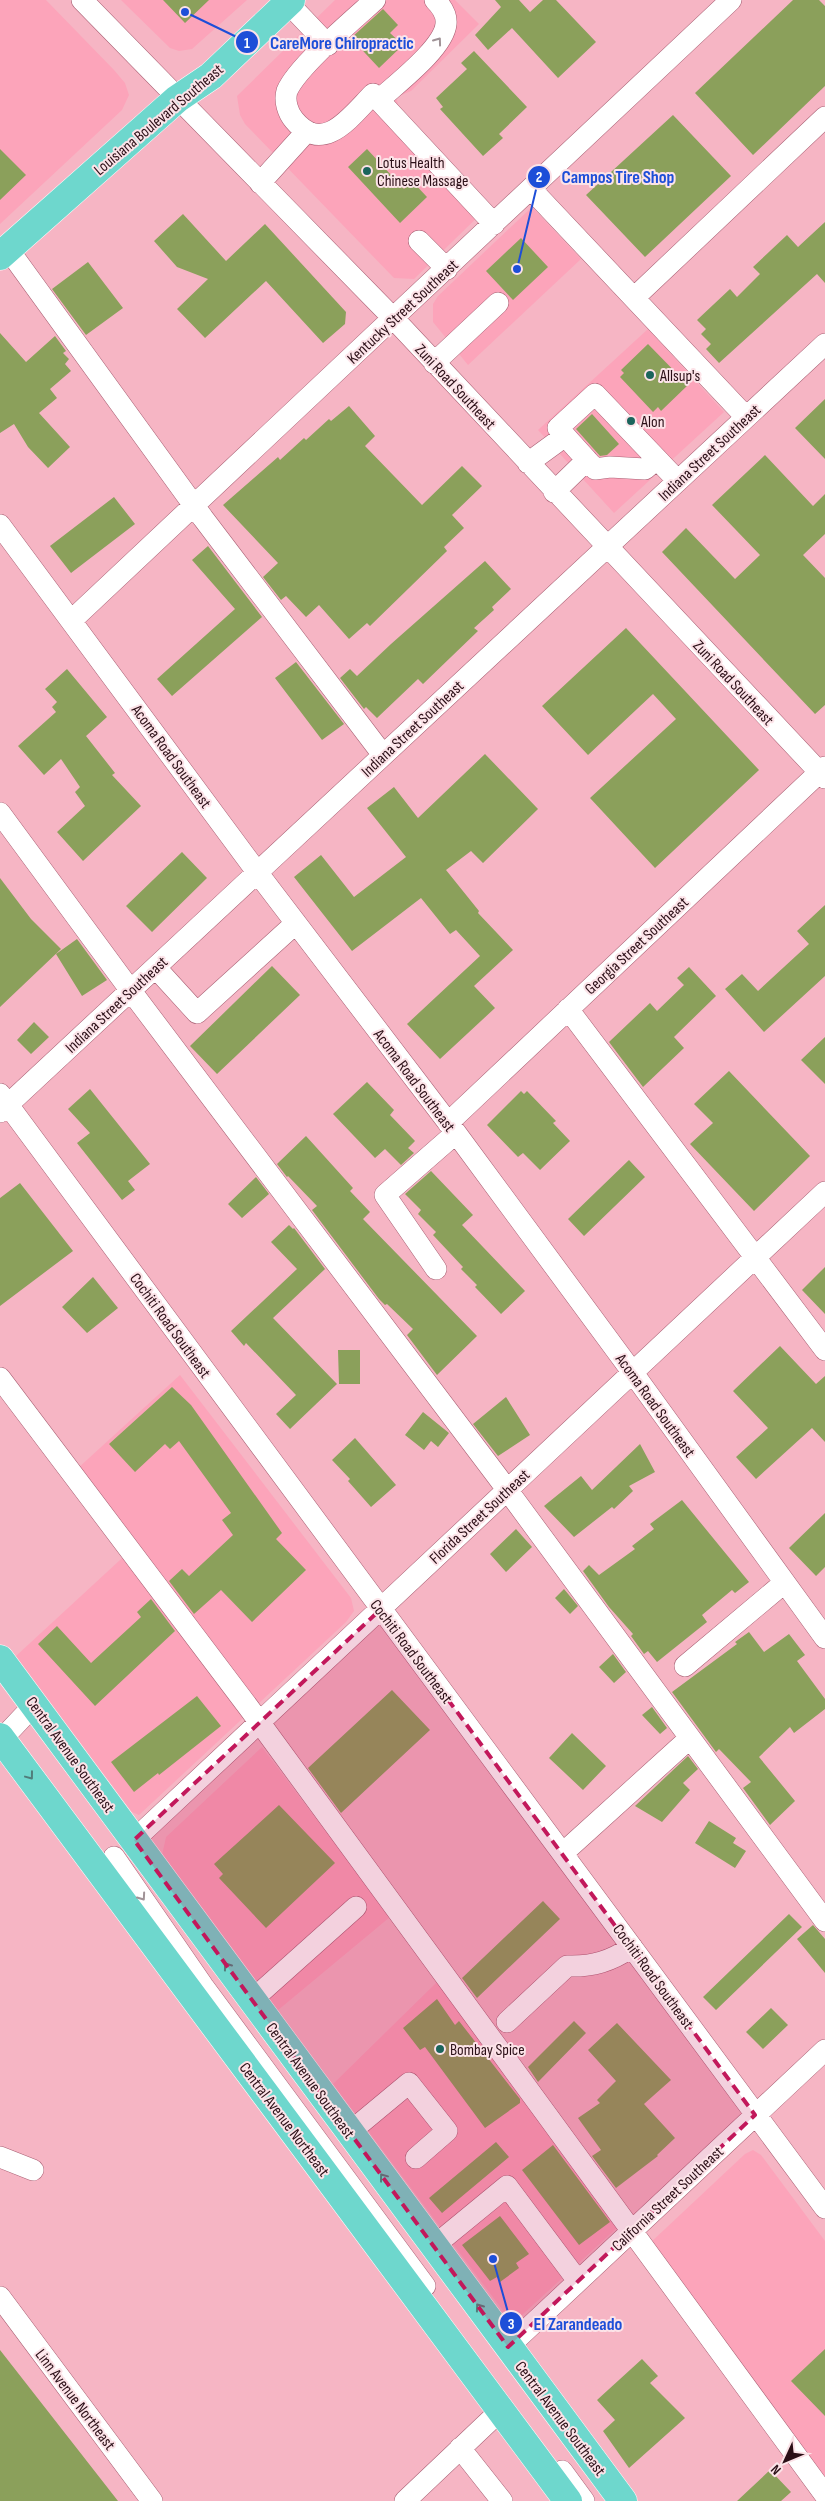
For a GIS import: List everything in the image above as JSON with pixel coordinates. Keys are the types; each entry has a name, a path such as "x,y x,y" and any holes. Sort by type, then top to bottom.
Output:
{"main road":[{"name":"Louisiana Boulevard Southeast","path":"4,253 177,98 210,76 290,2"},
{"name":"Central Avenue Southeast","path":"5,1675 34,1705 124,1849 252,2000 623,2501"},
{"name":"Central Avenue Northeast","path":"0,1739 568,2501"}],"street":[{"path":"375,0 298,75 287,93 288,110 293,119 307,131 316,135 332,132 373,94 494,224"},
{"path":"379,100 430,51 444,33 446,17 435,0"},
{"name":"Kentucky Street Southeast","path":"72,620 731,0"},
{"name":"Zuni Road Southeast","path":"86,1 177,98 394,319 554,492 823,773"},
{"path":"290,2 328,45"},
{"path":"635,297 825,117"},
{"path":"260,183 307,131"},
{"path":"531,189 635,297 746,417"},
{"path":"419,240 447,269"},
{"path":"4,253 383,755"},
{"path":"434,363 498,303"},
{"name":"Indiana Street Southeast","path":"3,1104 156,968 825,344"},
{"path":"657,459 645,470 610,467 596,470 558,428 595,394 678,481"},
{"path":"528,463 565,436"},
{"path":"554,492 587,460"},
{"name":"Acoma Road Southeast","path":"0,525 633,1372 784,1583 823,1630"},
{"name":"Georgia Street Southeast","path":"436,1269 385,1195 568,1009 823,773"},
{"path":"0,813 131,991 507,1490 825,1921"},
{"path":"156,968 197,1014 296,923"},
{"path":"568,1009 825,1350"},
{"name":"Cochiti Road Southeast","path":"3,1104 563,1853 825,2208"},
{"name":"Florida Street Southeast","path":"124,1849 825,1192"},
{"path":"0,1378 259,1723 825,2495"},
{"path":"685,1666 784,1583"},
{"path":"0,1739 34,1705"},
{"path":"563,1853 690,1738"},
{"name":"Central Avenue Northeast","path":"124,1849 203,1986 584,2501"},
{"path":"252,2000 356,1908"},
{"path":"507,2022 568,1966 586,1967 613,1959 632,1947"},
{"name":"California Street Southeast","path":"508,2347 825,2050"},
{"path":"350,2132 409,2083 447,2131 416,2158"},
{"path":"0,2157 33,2170"},
{"path":"434,2246 507,2186 578,2281"},
{"name":"Linn Avenue Northeast","path":"0,2297 152,2501"},
{"path":"405,2501 500,2410"},
{"path":"460,2448 493,2498"}],"highlighted area":[{"path":"381,1609 755,2115 508,2347 134,1840"}],"shaded area":[{"path":"0,0 46,0 114,70 125,83 129,95 122,110 0,224"},
{"path":"121,0 247,0 192,49 179,51 170,48"},
{"path":"335,0 455,0 479,24 411,91 396,97 401,115 490,205 414,279 394,278 245,124 240,115 237,96"},
{"path":"532,207 581,259 468,365 433,322 433,304 438,296"},
{"name":"Alon","path":"648,329 724,412 614,513 538,430"},
{"path":"180,1375 351,1598 354,1611 346,1622 139,1815 132,1812 16,1656 133,1548 77,1469"},
{"path":"262,1747 390,1917 277,2011 162,1855 166,1837"},
{"path":"439,1980 619,2226 521,2316 510,2320 333,2084"},
{"path":"753,2150 761,2155 825,2241 825,2484 649,2244 745,2154"}],"building":[{"path":"163,0 209,0 185,23"},
{"path":"495,0 519,0 530,12 543,0 556,0 596,42 558,78 512,28 488,50 475,35 501,7"},
{"path":"793,0 819,0 825,6 825,86 753,155 695,93"},
{"path":"383,9 398,25 390,33 403,45 379,68 351,38"},
{"path":"474,51 527,107 499,134 503,138 483,156 440,109 443,107 436,98 467,69 461,63"},
{"path":"673,115 731,176 645,257 586,195"},
{"path":"0,149 26,175 0,200"},
{"path":"367,149 404,189 412,181 427,197 400,223 348,167"},
{"path":"183,214 226,261 265,224 346,312 345,324 323,343 266,281 205,338 177,309 208,279 177,267 154,241"},
{"path":"825,222 825,283 817,274 719,363 706,349 711,344 701,334 706,329 697,320 730,289 737,297 760,274 753,267 787,235 798,247"},
{"path":"521,238 548,267 513,300 486,271"},
{"path":"88,262 123,308 86,335 52,289"},
{"path":"0,333 26,362 55,336 66,351 63,353 69,359 65,364 71,371 50,389 57,398 39,413 70,447 48,468 28,447 14,424 0,433"},
{"name":"Allsup's","path":"648,344 688,385 661,411 658,407 653,412 620,377 624,373 621,370"},
{"path":"825,399 825,459 795,428"},
{"path":"349,406 375,436 365,446 422,505 462,466 482,486 452,515 464,528 444,547 447,551 370,626 367,623 349,639 319,605 306,617 286,596 281,600 263,577 278,563 223,505 278,457 280,460 304,438 306,440 329,419 331,421"},
{"path":"592,414 619,444 607,455 600,456 576,429"},
{"path":"765,455 813,506 825,494 825,534 803,555 825,578 825,705 815,714 662,552 686,528 735,579 760,555 712,505"},
{"path":"114,497 135,524 71,573 50,546"},
{"path":"208,546 262,617 172,696 157,679 235,609 192,560"},
{"path":"485,561 511,589 492,607 494,610 474,628 478,631 423,684 418,679 377,718 366,707 364,709 340,678 350,669 357,676"},
{"path":"626,628 759,770 655,868 590,798 676,719 653,694 588,755 542,706"},
{"path":"296,662 344,724 322,740 275,678"},
{"path":"67,669 107,717 86,736 115,773 112,775 141,806 83,861 57,832 85,806 75,792 80,787 61,759 44,775 18,746 56,712 52,707 57,702 45,689"},
{"path":"485,754 538,809 483,863 471,851 446,870 479,911 478,913 513,950 474,986 495,1008 440,1059 407,1024 480,956 456,930 450,934 421,898 352,951 294,877 321,855 354,897 406,857 367,808 394,787 418,818"},
{"path":"182,852 207,878 152,932 126,906"},
{"path":"0,878 31,919 61,949 0,1007"},
{"path":"825,905 825,976 764,1032 725,989 742,974 758,991 809,944 797,931"},
{"path":"77,939 107,980 82,996 56,954"},
{"path":"272,966 300,995 217,1074 190,1046"},
{"path":"689,967 716,996 674,1037 684,1048 643,1087 609,1042 650,1003 657,1011 684,985 677,978"},
{"path":"34,1022 49,1037 31,1054 17,1040"},
{"path":"825,1037 825,1084 801,1060"},
{"path":"729,1071 810,1156 754,1211 690,1144 713,1123 694,1104"},
{"path":"367,1082 394,1110 390,1115 415,1141 408,1148 414,1153 401,1165 385,1149 375,1158 333,1114"},
{"path":"90,1089 150,1164 128,1181 135,1190 122,1200 77,1143 90,1133 68,1109"},
{"path":"521,1091 524,1094 527,1091 556,1121 553,1123 570,1141 540,1170 523,1153 518,1157 487,1125"},
{"path":"306,1136 353,1188 350,1191 370,1212 363,1219 477,1336 437,1375 407,1335 413,1329 387,1304 385,1305 379,1299 312,1210 317,1206 287,1177 277,1164"},
{"path":"629,1160 645,1177 584,1236 568,1219"},
{"path":"431,1171 473,1215 462,1225 525,1291 501,1314 475,1287 477,1285 461,1269 463,1267 433,1235 436,1232 418,1214 421,1210 405,1194"},
{"path":"256,1177 269,1194 242,1218 228,1204"},
{"path":"20,1183 73,1251 0,1306 0,1198"},
{"path":"289,1225 294,1228 325,1269 273,1318 337,1384 290,1429 276,1414 296,1395 246,1343 244,1346 231,1331 297,1269 271,1242"},
{"path":"825,1267 825,1314 802,1290"},
{"path":"93,1277 118,1308 87,1333 62,1307"},
{"path":"780,1346 816,1384 825,1376 825,1442 812,1428 756,1479 736,1457 768,1428 733,1391"},
{"path":"338,1350 360,1350 360,1384 339,1384"},
{"path":"172,1387 191,1405 282,1533 276,1539 306,1570 252,1622 221,1590 194,1614 169,1581 182,1569 189,1576 233,1535 222,1520 231,1513 179,1441 170,1449 165,1444 135,1472 109,1444"},
{"path":"506,1397 530,1435 498,1456 473,1424"},
{"path":"423,1412 449,1433 438,1447 431,1441 424,1450 405,1435"},
{"path":"355,1438 396,1485 371,1507 348,1481 350,1479 332,1460"},
{"path":"640,1444 655,1472 629,1486 633,1491 614,1509 612,1507 574,1537 544,1506 581,1476 592,1490"},
{"path":"682,1500 749,1582 735,1593 732,1590 702,1615 707,1622 657,1662 648,1651 644,1654 631,1636 633,1634 609,1607 583,1571 589,1565 599,1575 635,1549 632,1546 654,1529 650,1524"},
{"path":"825,1513 825,1567 816,1576 789,1548"},
{"path":"516,1529 532,1547 506,1572 490,1554"},
{"path":"564,1589 578,1606 570,1614 555,1598"},
{"path":"151,1599 175,1631 95,1706 38,1644 57,1626 91,1663 141,1617 137,1612"},
{"path":"749,1632 764,1652 789,1634 805,1655 797,1661 825,1699 825,1709 794,1733 790,1727 759,1757 795,1801 770,1825 743,1788 751,1782 719,1749 716,1752 672,1692 737,1644 735,1642"},
{"path":"613,1654 626,1672 614,1683 599,1667"},
{"path":"392,1690 430,1730 341,1813 308,1768"},
{"path":"197,1696 221,1726 159,1775 158,1773 134,1792 111,1762"},
{"path":"652,1707 667,1728 660,1734 642,1715"},
{"path":"572,1733 606,1766 583,1790 549,1758"},
{"path":"688,1756 698,1769 683,1783 690,1790 662,1822 635,1806"},
{"path":"279,1805 335,1863 266,1928 219,1878 223,1874 214,1864"},
{"path":"709,1821 736,1838 733,1843 746,1851 735,1868 695,1843"},
{"path":"543,1901 560,1919 477,1998 462,1978"},
{"path":"789,1914 802,1927 716,2010 703,1997"},
{"path":"813,1925 825,1939 825,1973 797,1939"},
{"path":"437,1999 455,2025 459,2021 520,2099 520,2103 485,2128 425,2047 420,2050 403,2028"},
{"path":"771,2008 788,2025 763,2049 746,2032"},
{"path":"574,2021 586,2033 538,2082 528,2067"},
{"path":"617,2023 671,2080 644,2104 675,2138 658,2156 616,2188 592,2156 601,2150 578,2118 600,2103 597,2100 616,2081 588,2050"},
{"path":"496,2142 509,2157 442,2213 429,2198"},
{"path":"553,2145 610,2222 579,2245 522,2170"},
{"path":"500,2216 529,2254 516,2263 519,2268 500,2282 497,2277 490,2281 462,2245"},
{"path":"825,2349 825,2416 791,2381"},
{"path":"0,2350 118,2501 0,2501"},
{"path":"642,2359 658,2376 650,2383 685,2418 629,2468 603,2431 615,2420 597,2400"},
{"path":"770,2470 791,2492 781,2501 737,2501"}],"place":[{"name":"CareMore Chiropractic","path":"185,12"},
{"name":"Lotus Health Chinese Massage","path":"367,171"},
{"name":"Campos Tire Shop","path":"517,269"},
{"name":"Allsup's","path":"650,375"},
{"name":"Alon","path":"631,421"},
{"name":"Bombay Spice","path":"440,2049"},
{"name":"El Zarandeado","path":"493,2259"}]}
